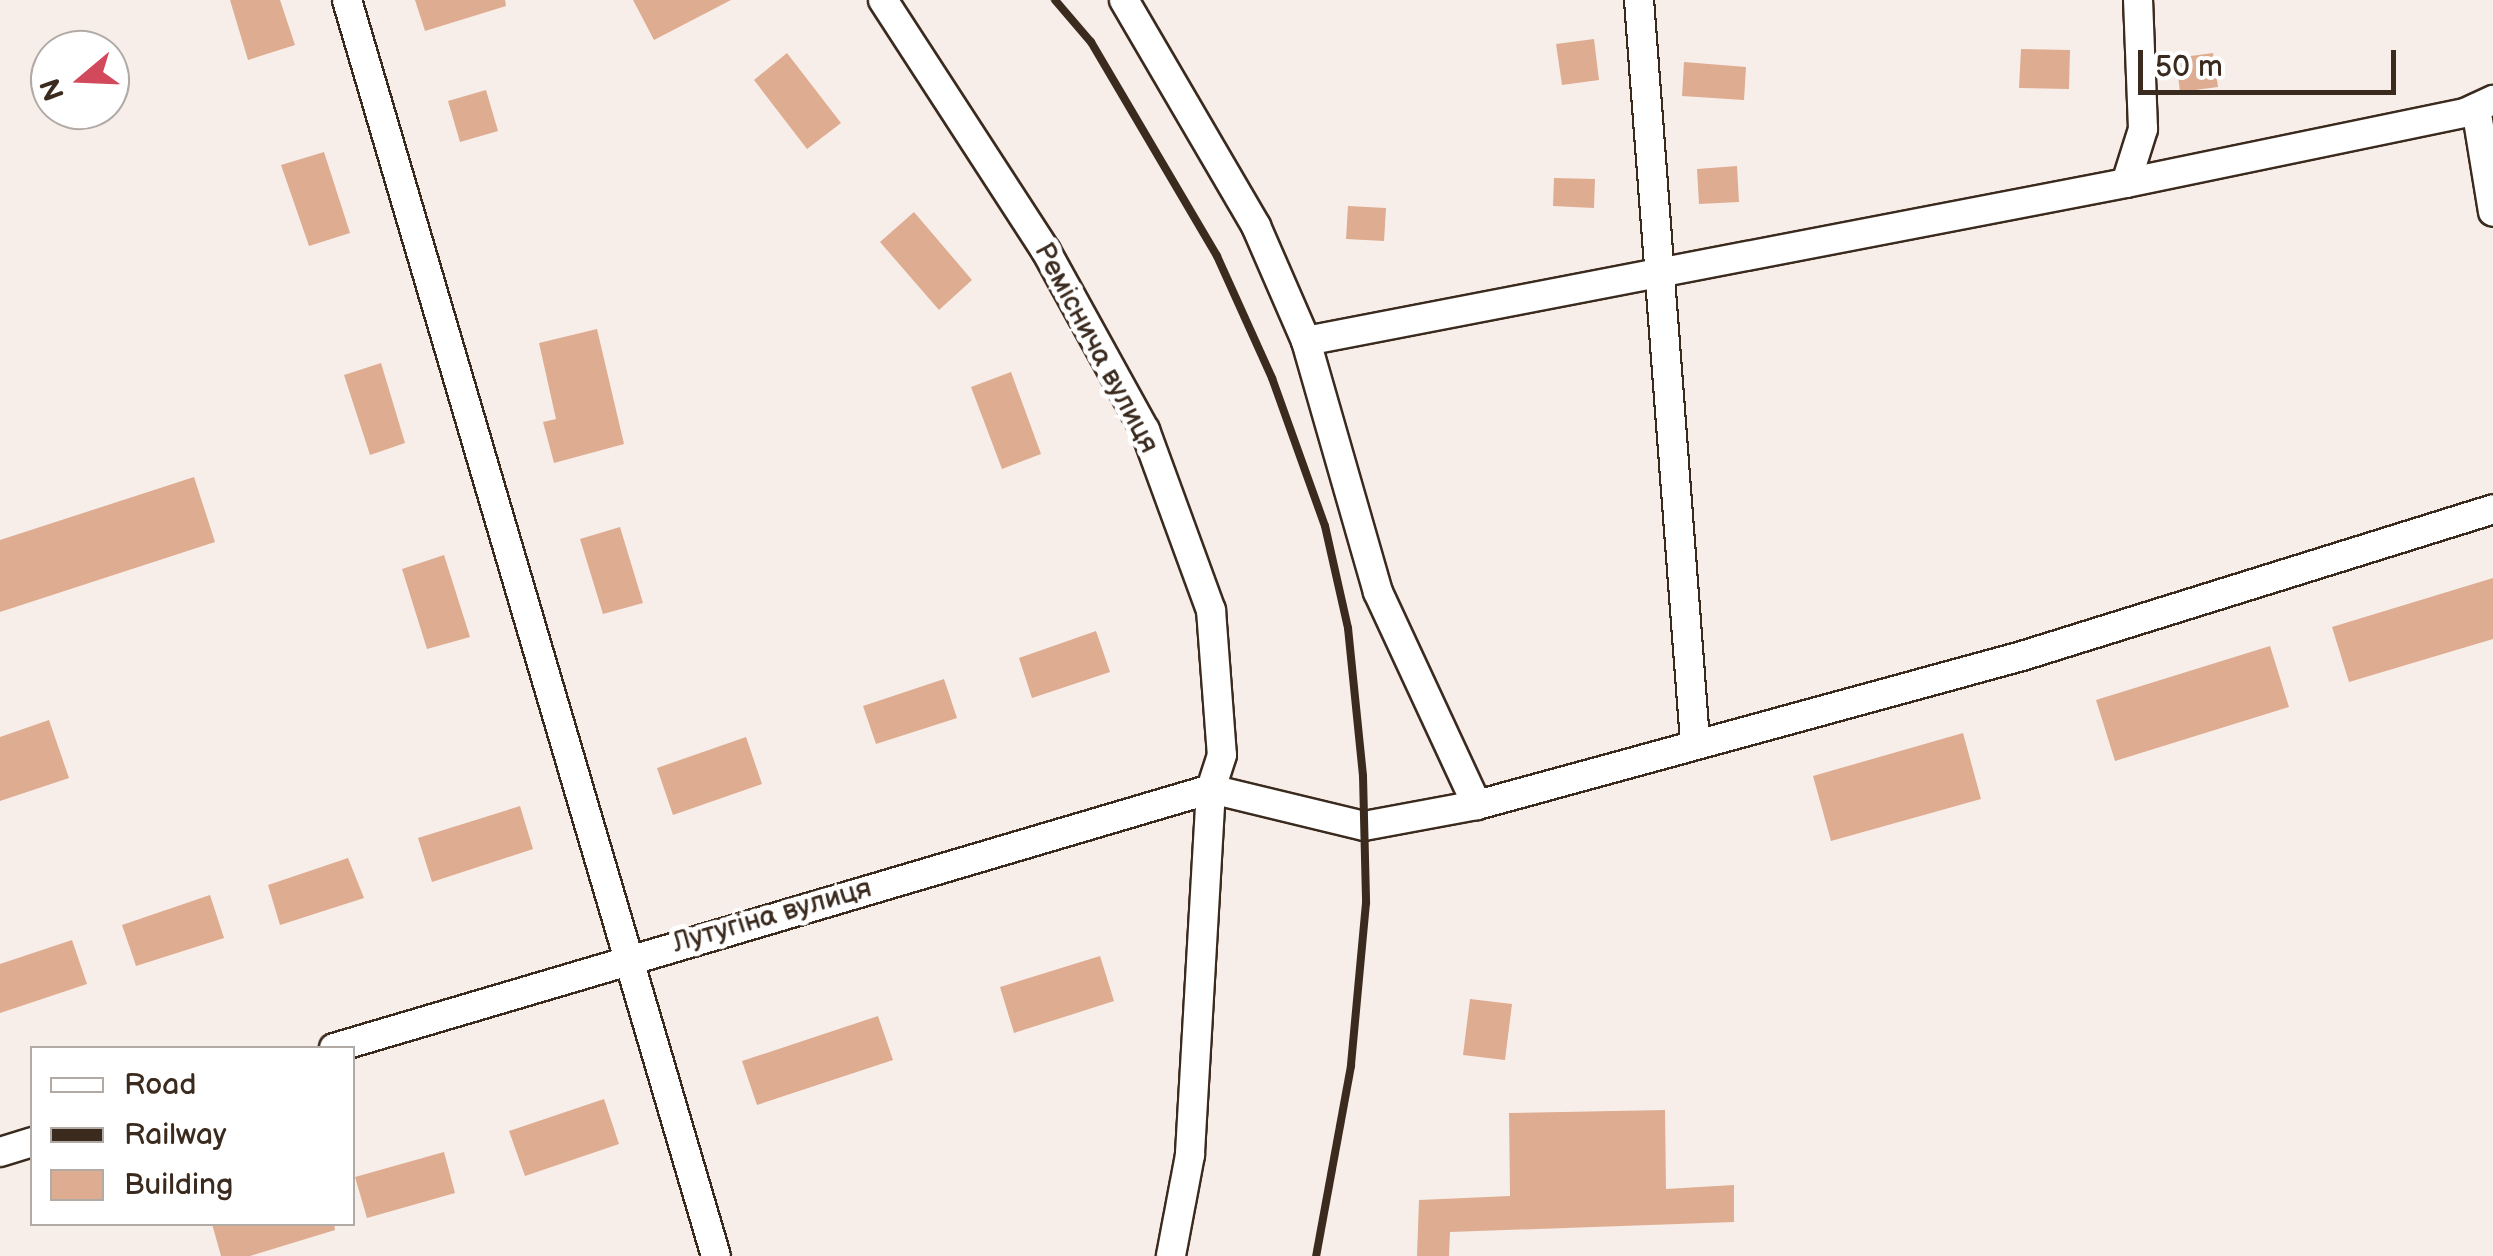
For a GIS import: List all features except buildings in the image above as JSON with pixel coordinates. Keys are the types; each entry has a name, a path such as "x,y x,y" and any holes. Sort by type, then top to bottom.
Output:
{"street":[{"path":"347,0 716,1256"},
{"name":"Реміснича вулиця","path":"882,0 1046,251 1145,430 1212,610 1222,756 1212,789 1204,1000 1190,1154 1171,1256"},
{"path":"1124,0 1256,226 1306,341 1378,592 1477,805"},
{"path":"1639,0 1654,272 1695,741"},
{"path":"2126,183 2143,128 2138,0"},
{"path":"1306,341 2126,183 2484,104 2493,212"},
{"path":"1212,789 1364,826 1477,805 1695,741 2022,656 2493,510"},
{"name":"Лутугіна вулиця","path":"341,1046 630,957 1212,789"},
{"path":"0,1152 30,1143"}],"railway":[{"path":"1055,0 1091,42 1217,256 1272,378 1325,526 1348,628 1363,776 1366,903 1351,1066 1316,1256"}]}
